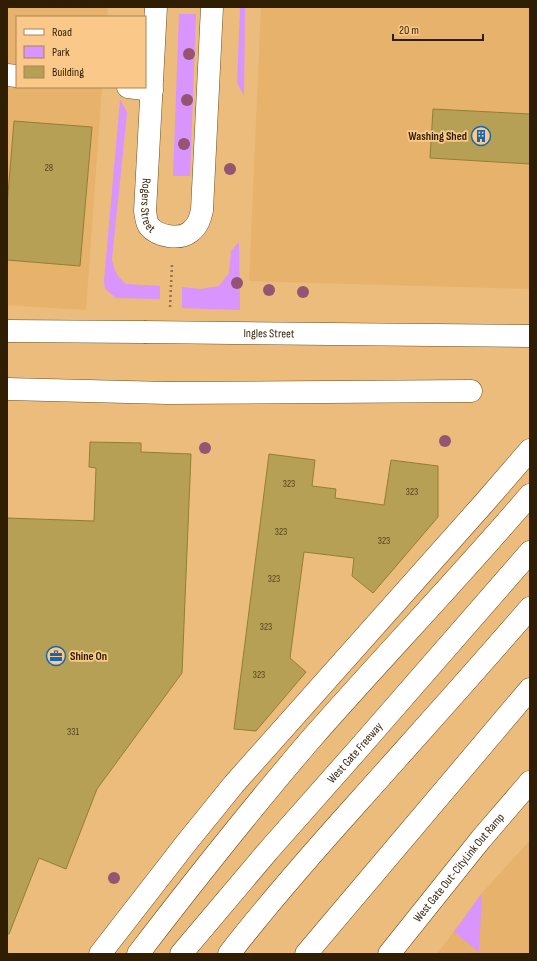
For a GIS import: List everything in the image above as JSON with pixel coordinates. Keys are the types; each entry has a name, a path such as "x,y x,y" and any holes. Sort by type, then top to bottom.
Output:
{"main road":[{"name":"Rogers Street","path":"156,7 145,205 146,217 149,226 158,233 168,236 179,236 190,233 200,219 202,210 212,7"},
{"path":"136,88 152,90"},
{"name":"Ingles Street","path":"7,331 530,336"},
{"path":"7,389 168,393 472,391"},
{"path":"100,954 234,784 530,450"},
{"path":"138,954 255,806 312,739 530,495"},
{"name":"West Gate Freeway","path":"181,954 268,851 530,552"},
{"path":"229,954 318,847 490,655 530,608"},
{"path":"306,954 530,689"},
{"name":"West Gate Out-CityLink Out Ramp","path":"389,954 481,839 530,782"}],"shaded area":[{"path":"7,7 108,7 107,16 16,16 16,88 102,88 86,310 7,305"},
{"path":"261,7 530,7 530,289 249,281"},
{"path":"530,840 530,954 437,954 482,893"}],"green space":[{"path":"240,7 245,7 244,96 237,83"},
{"path":"179,14 196,14 190,176 173,176"},
{"path":"120,100 127,113 112,259 116,273 126,284 160,286 160,299 116,298 105,289 104,281"},
{"path":"239,242 240,310 182,308 182,287 201,289 219,286 229,273 231,251"},
{"path":"482,893 479,952 454,932"}],"building":[{"name":"Washing Shed","path":"433,109 530,114 530,164 430,158"},
{"path":"14,121 92,127 80,266 7,260 7,206"},
{"path":"90,442 141,443 141,452 191,454 182,673 97,789 66,869 39,858 9,934 7,934 7,518 94,521 96,468 89,467"},
{"path":"269,454 315,460 312,486 336,489 335,498 384,505 391,460 438,466 438,517 373,593 352,576 354,558 304,552 290,658 306,672 256,731 234,729"}],"place":[{"name":"Washing Shed","path":"481,136"},
{"name":"Shine On","path":"56,656"}]}
